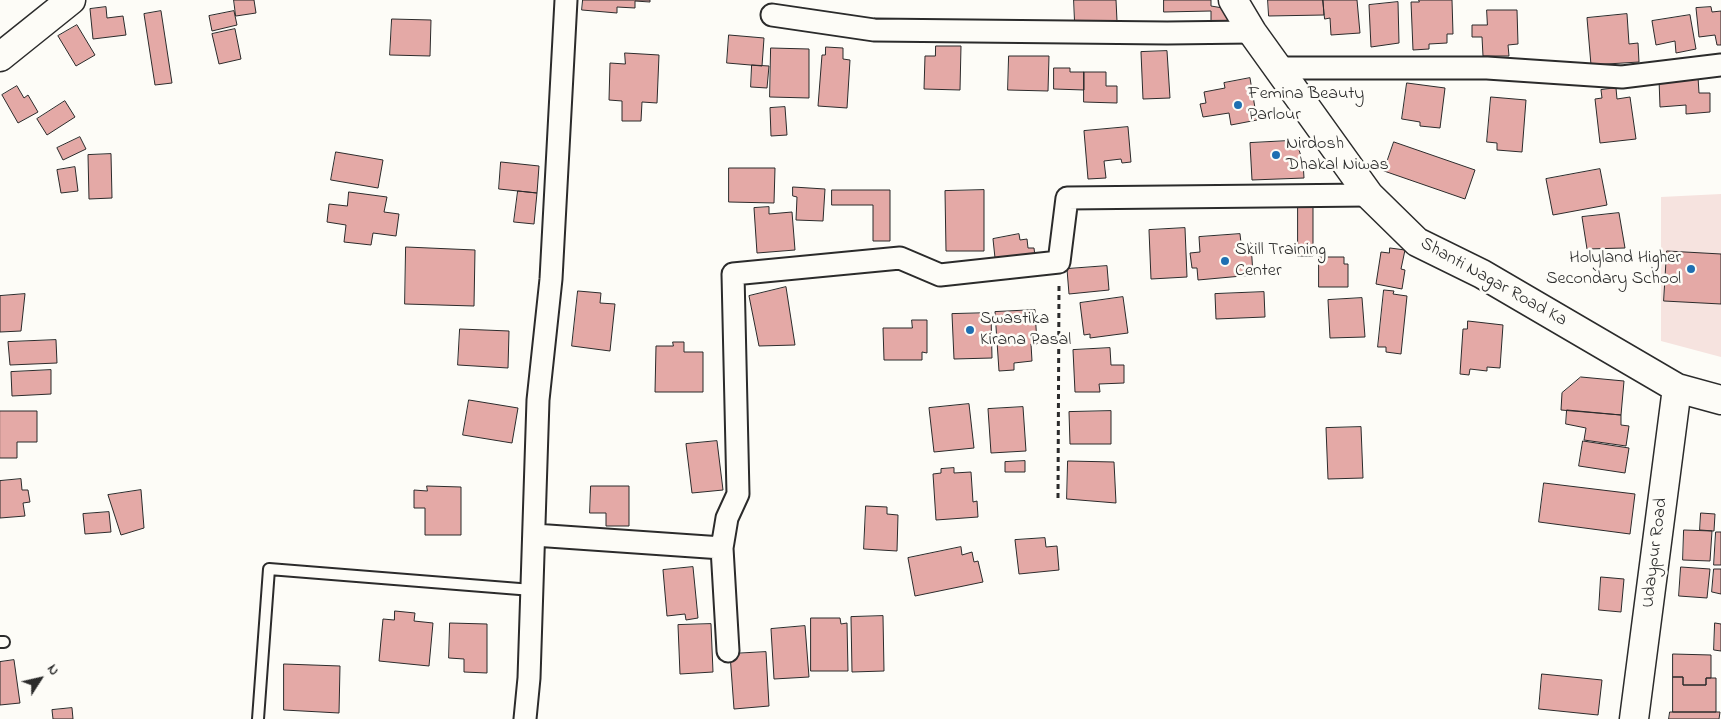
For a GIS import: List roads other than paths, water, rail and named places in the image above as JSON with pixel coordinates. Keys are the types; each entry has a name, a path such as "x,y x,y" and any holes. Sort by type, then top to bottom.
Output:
{"main road":[{"path":"0,57 71,0"},
{"name":"Shanti Nagar Road Ka","path":"1232,0 1252,32 1370,195 1417,242 1482,274 1677,388 1721,400"},
{"name":"Udaypur Road","path":"1634,719 1677,388"}],"street":[{"path":"525,719 530,678 538,400 551,279 566,0"},
{"path":"772,14 874,30 1252,32"},
{"path":"1278,68 1487,68 1622,77 1721,65"},
{"path":"728,651 722,548 727,518 738,494 733,274 900,258 940,275 1060,262 1067,198 1370,195"},
{"path":"534,535 722,548"}],"lane":[{"path":"258,719 269,569 532,590"}],"place":[{"name":"Femina Beauty Parlour","path":"1238,105"},
{"name":"Nirdosh Dhakal Niwas","path":"1276,155"},
{"name":"Skill Training Center","path":"1225,261"},
{"name":"Holyland Higher Secondary School","path":"1691,269"},
{"name":"Swastika Kirana Pasal","path":"970,330"}]}
